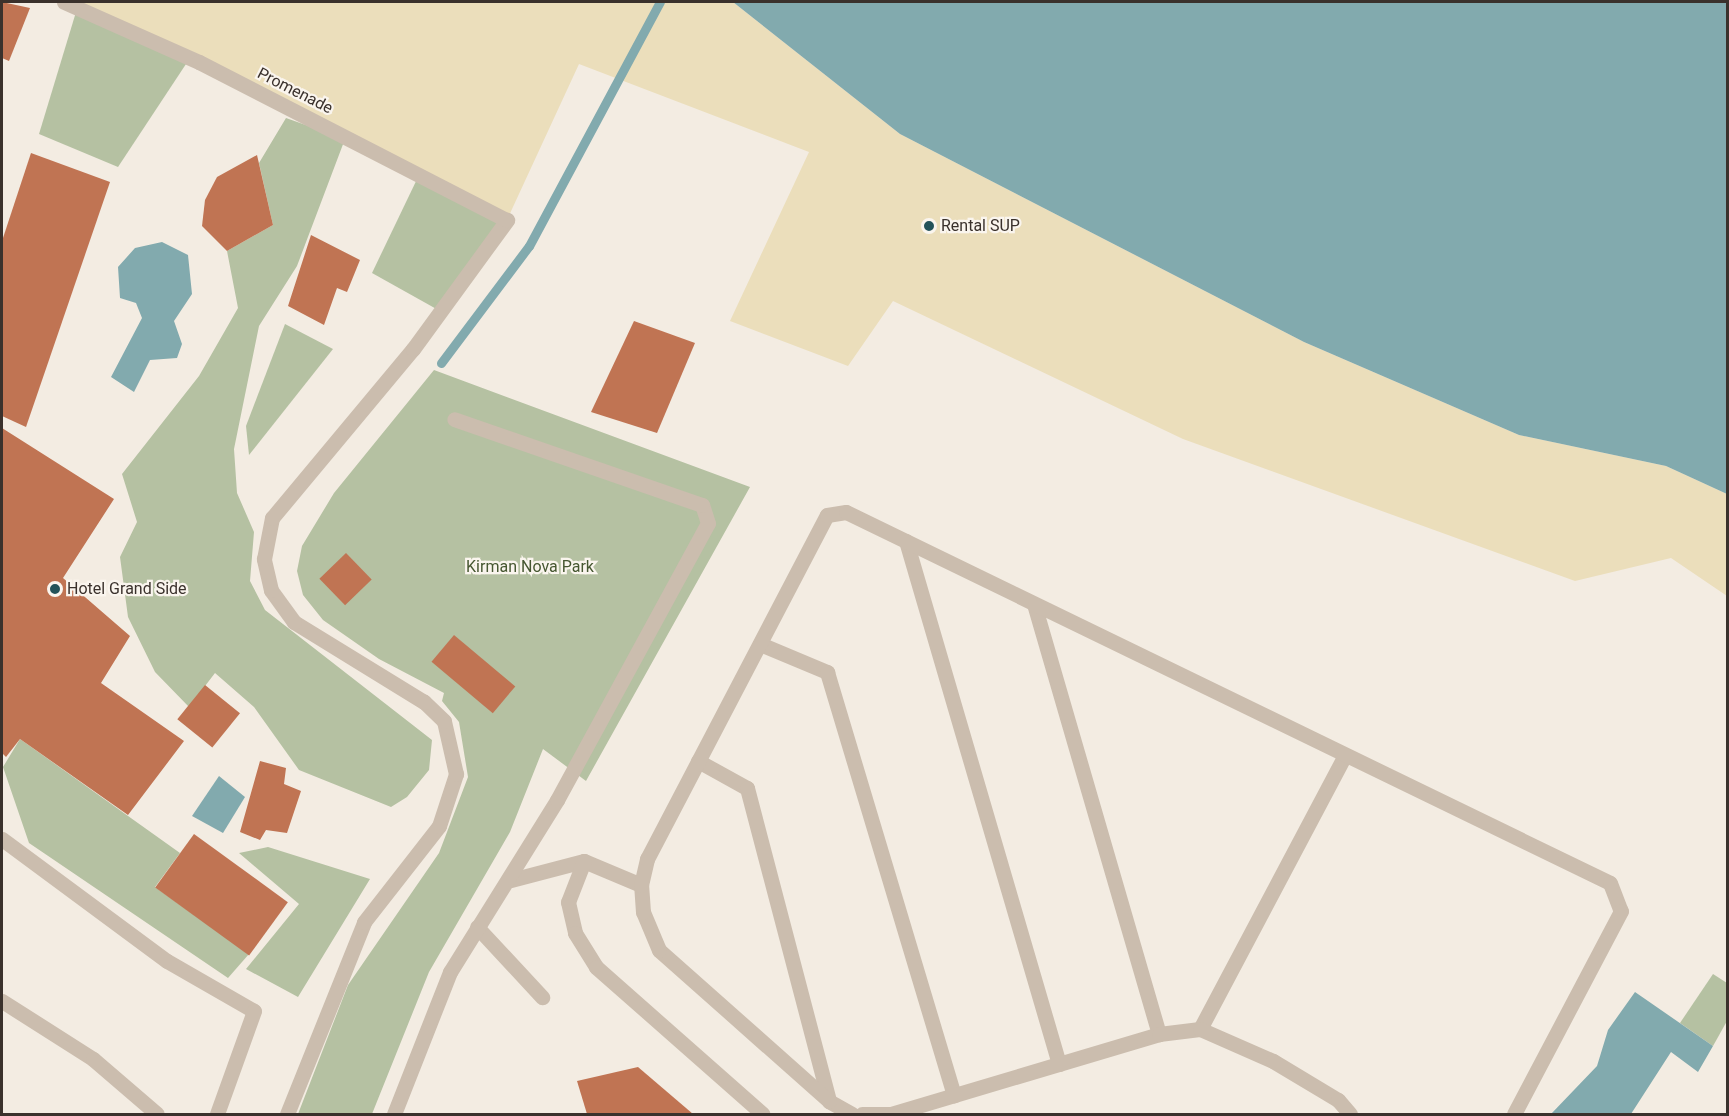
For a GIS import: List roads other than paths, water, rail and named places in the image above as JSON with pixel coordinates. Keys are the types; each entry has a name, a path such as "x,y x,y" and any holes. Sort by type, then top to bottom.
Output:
{"street":[{"name":"Promenade","path":"64,2 199,62 507,220 413,349 272,518 264,559 271,590 294,622 424,702 444,721 456,774 439,826 364,922 287,1114"},
{"path":"394,1114 450,972 477,927 512,880 708,523 702,505 454,419"},
{"path":"852,1114 828,1101 659,950 643,912 641,885 647,859 827,515 846,512 1610,884 1621,911 1514,1114"},
{"path":"906,541 1059,1064"},
{"path":"1034,604 1159,1034"},
{"path":"760,644 827,672 954,1095"},
{"path":"1200,1029 1345,755"},
{"path":"698,761 747,788 828,1101"},
{"path":"2,839 167,961 254,1011 217,1114"},
{"path":"512,880 584,861 641,885"},
{"path":"584,861 568,902 575,933 596,967 763,1114"},
{"path":"477,927 542,997"},
{"path":"2,1001 93,1059 157,1114"},
{"path":"862,1114 891,1114 1159,1034 1200,1029 1273,1061 1338,1100 1350,1114"}],"water":[{"path":"733,2 1727,2 1727,494 1666,466 1519,435 1304,342 900,134"},
{"path":"162,242 188,255 192,294 174,321 182,344 177,358 150,360 134,392 111,377 142,318 136,303 120,298 118,267 135,248"},
{"path":"219,776 245,797 223,833 192,816"},
{"path":"1635,992 1713,1046 1698,1072 1671,1052 1631,1114 1551,1114 1597,1066 1608,1030"}],"waterway":[{"path":"441,363 529,246 660,2"}],"place":[{"name":"Rental SUP","path":"929,226"},
{"name":"Hotel Grand Side","path":"55,589"}],"park label":[{"name":"Kirman Nova Park","path":"530,567"}]}
